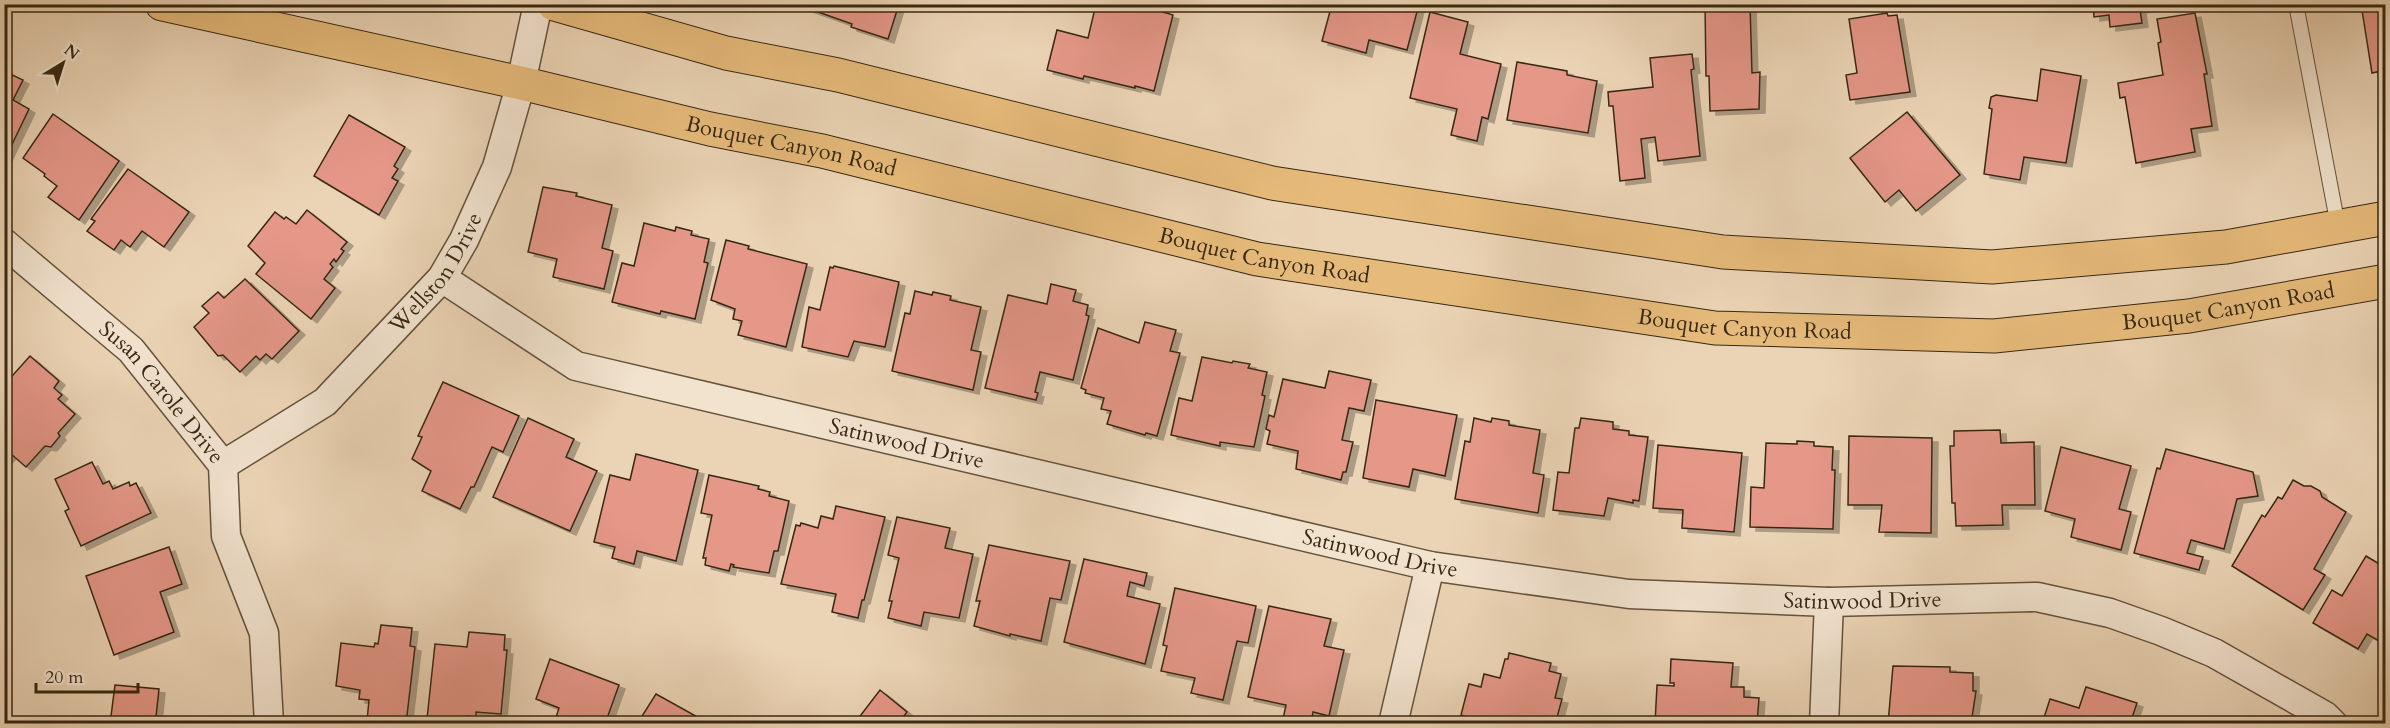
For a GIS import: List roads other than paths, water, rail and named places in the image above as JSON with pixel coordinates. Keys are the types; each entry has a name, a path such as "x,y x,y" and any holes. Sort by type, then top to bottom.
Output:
{"main road":[{"name":"Bouquet Canyon Road","path":"162,4 521,83 710,129 822,151 1257,259 1715,328 1994,336 2189,316 2385,281"},
{"path":"554,4 726,53 838,75 1272,183 1723,252 1992,267 2226,247 2385,218"}],"street":[{"name":"Wellston Drive","path":"223,465 325,402 442,278 464,240 497,167 521,83 538,4"},
{"name":"Susan Carole Drive","path":"4,243 131,350 223,465 226,536 264,633 269,723"},
{"name":"Satinwood Drive","path":"442,278 576,366 1430,566 1629,594 1829,602 2037,597 2109,613 2214,653 2307,705 2333,723"},
{"path":"1393,723 1430,566"},
{"path":"1824,723 1829,602"}],"lane":[{"path":"2296,4 2338,227"}]}
